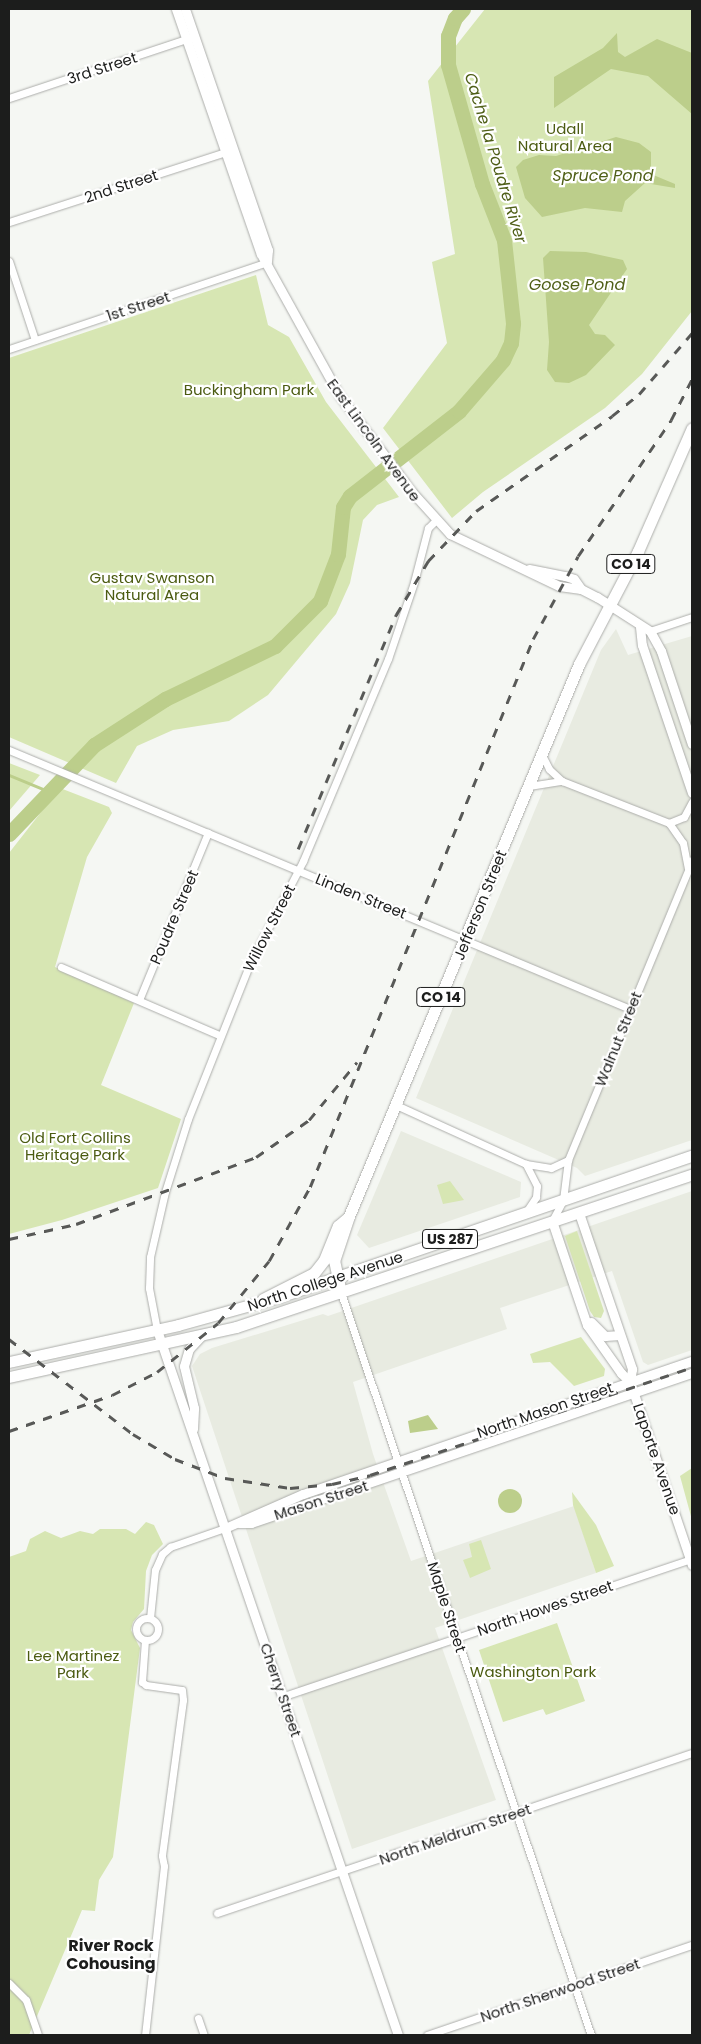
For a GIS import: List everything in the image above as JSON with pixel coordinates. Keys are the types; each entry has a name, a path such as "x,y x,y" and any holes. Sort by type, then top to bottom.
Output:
{"highway":[{"name":"CO 14","path":"610,604 638,551 692,428"},
{"name":"Jefferson Street","path":"341,1293 335,1257 350,1216 466,941 579,664 610,604"},
{"name":"North College Avenue","path":"9,1362 157,1330 256,1304 692,1156"},
{"name":"North College Avenue","path":"9,1377 201,1336 341,1293 692,1174"},
{"name":"CO 14","path":"256,1304 278,1288 314,1273 324,1260 338,1226 350,1216"}],"street":[{"name":"East Lincoln Avenue","path":"176,9 191,38"},
{"name":"East Lincoln Avenue","path":"185,9 191,38 230,150 268,250 267,262 306,340 363,427 436,521 460,541 529,569 574,579 582,589 625,612 640,627"},
{"name":"3rd Street","path":"9,98 191,38"},
{"name":"2nd Street","path":"9,222 230,150"},
{"path":"9,261 36,340"},
{"name":"1st Street","path":"9,349 267,262"},
{"name":"Willow Street","path":"162,1345 157,1330 149,1288 153,1237 188,1119 219,1035 250,961 298,870 388,659 414,582 428,528 436,521"},
{"path":"650,631 692,617"},
{"path":"692,744 661,651 650,631 640,627 642,645 692,793"},
{"name":"Linden Street","path":"9,750 630,1009"},
{"path":"542,755 550,769 562,781 668,823 683,843 688,868"},
{"path":"529,786 562,781"},
{"path":"668,823 684,817 692,802"},
{"name":"Poudre Street","path":"139,1000 208,833"},
{"name":"Walnut Street","path":"563,1200 568,1160 692,860"},
{"path":"61,967 219,1035"},
{"path":"396,1105 526,1164 551,1168 568,1160"},
{"path":"525,1212 537,1193 536,1180 526,1164"},
{"path":"552,1221 563,1200 579,1213"},
{"name":"Laporte Avenue","path":"579,1213 632,1369 630,1382"},
{"name":"Laporte Avenue","path":"552,1221 573,1287 593,1336 630,1382 692,1561"},
{"path":"573,1287 597,1330 613,1338 620,1336"},
{"name":"Maple Street","path":"341,1293 591,2035"},
{"path":"193,1434 194,1408 184,1366 189,1349 201,1336"},
{"name":"Cherry Street","path":"162,1345 284,1696 398,2035"},
{"name":"North Mason Street","path":"398,1460 692,1361"},
{"name":"Mason Street","path":"239,1523 251,1523 403,1473 692,1373"},
{"name":"Mason Street","path":"225,1528 303,1494 398,1460"},
{"path":"150,1618 155,1570 162,1554 170,1547 225,1528"},
{"name":"North Howes Street","path":"284,1696 692,1561"},
{"path":"150,1618 157,1624 158,1631 152,1639 145,1640 138,1635 137,1627 142,1619 150,1618"},
{"path":"145,1640 142,1682 146,1685 182,1690 183,1700 162,1856 164,1866 145,2035"},
{"name":"North Meldrum Street","path":"217,1913 692,1753"},
{"name":"North Sherwood Street","path":"427,2035 692,1945"},
{"path":"9,1983 26,2000 38,2035"},
{"path":"198,2018 204,2035"}],"shaded area":[{"path":"616,629 628,655 692,636 692,1140 585,1176 577,1168 416,1098 601,650"},
{"path":"401,1131 521,1182 520,1197 369,1248 357,1235"},
{"path":"692,1191 692,1350 648,1365 643,1362 612,1271 500,1308 507,1329 353,1382 373,1454 411,1561 574,1506 596,1573 435,1628 496,1800 352,1849 192,1366 200,1354 212,1348 323,1314 328,1316"}],"green space":[{"name":"Udall Natural Area","path":"485,9 692,9 692,311 642,374 605,408 483,492 452,518 383,428 447,343 432,262 455,254 428,81"},
{"name":"Gustav Swanson Natural Area","path":"256,275 268,325 289,337 326,402 399,497 377,505 363,520 350,583 336,614 268,695 229,721 173,730 137,746 116,783 9,737 9,358"},
{"path":"9,763 40,775 9,811"},
{"name":"Old Fort Collins Heritage Park","path":"60,788 109,807 112,813 87,857 55,967 134,1003 101,1085 181,1119 158,1188 62,1220 9,1234 9,853"},
{"path":"450,1181 464,1200 443,1204 437,1185"},
{"path":"577,1231 604,1311 601,1318 594,1317 590,1311 565,1236"},
{"path":"581,1337 605,1369 604,1376 574,1386 550,1362 533,1363 530,1354"},
{"path":"692,1468 692,1520 680,1476"},
{"path":"572,1492 596,1525 614,1566 596,1573 573,1505"},
{"name":"Lee Martinez Park","path":"146,1522 154,1525 163,1544 152,1555 146,1571 144,1609 133,1622 131,1630 140,1648 113,1857 99,1880 95,1911 82,1910 29,2035 9,2035 9,1557 26,1551 30,1539 45,1531 61,1538 80,1531 93,1534 100,1529 126,1529 135,1534"},
{"path":"481,1540 491,1569 470,1578 463,1560 472,1557 469,1544"},
{"name":"Washington Park","path":"557,1623 585,1701 546,1715 543,1709 503,1722 479,1650"}],"water":[{"path":"617,33 618,52 625,57 657,39 692,53 692,114 648,76 611,69 554,108 554,77 603,48"},
{"name":"Spruce Pond","path":"616,137 639,143 651,152 651,174 675,184 675,188 645,183 625,201 622,212 585,208 542,217 525,198 516,167 523,160 539,155 556,156"},
{"name":"Goose Pond","path":"550,251 586,252 623,260 627,269 589,325 595,334 605,335 615,345 586,375 569,383 555,382 547,370 549,342 543,258"},
{"path":"428,1415 438,1429 410,1433 408,1421"},
{"path":"510,1489 518,1493 522,1501 518,1509 510,1513 502,1509 498,1501 502,1493"}],"waterway":[{"name":"Cache la Poudre River","path":"9,834 94,745 165,699 275,646 320,601 338,554 343,507 350,496 459,411 503,360 511,343 513,323 504,240 482,184 448,65 448,36 455,18 463,9"},
{"path":"9,775 48,791"}],"railway":[{"path":"298,849 396,615 428,561 476,511 612,416 639,394 692,333"},
{"path":"9,1431 112,1395 157,1372 218,1323 269,1261 310,1187 533,639 578,556 671,420 692,379"},
{"path":"9,1239 76,1224 256,1157 309,1120 357,1062"},
{"path":"9,1339 133,1434 175,1459 225,1478 290,1488 332,1484 370,1475 692,1367"}],"district":[{"name":"River Rock Cohousing","path":"111,1955"}],"park label":[{"name":"Buckingham Park","path":"249,390"}]}
